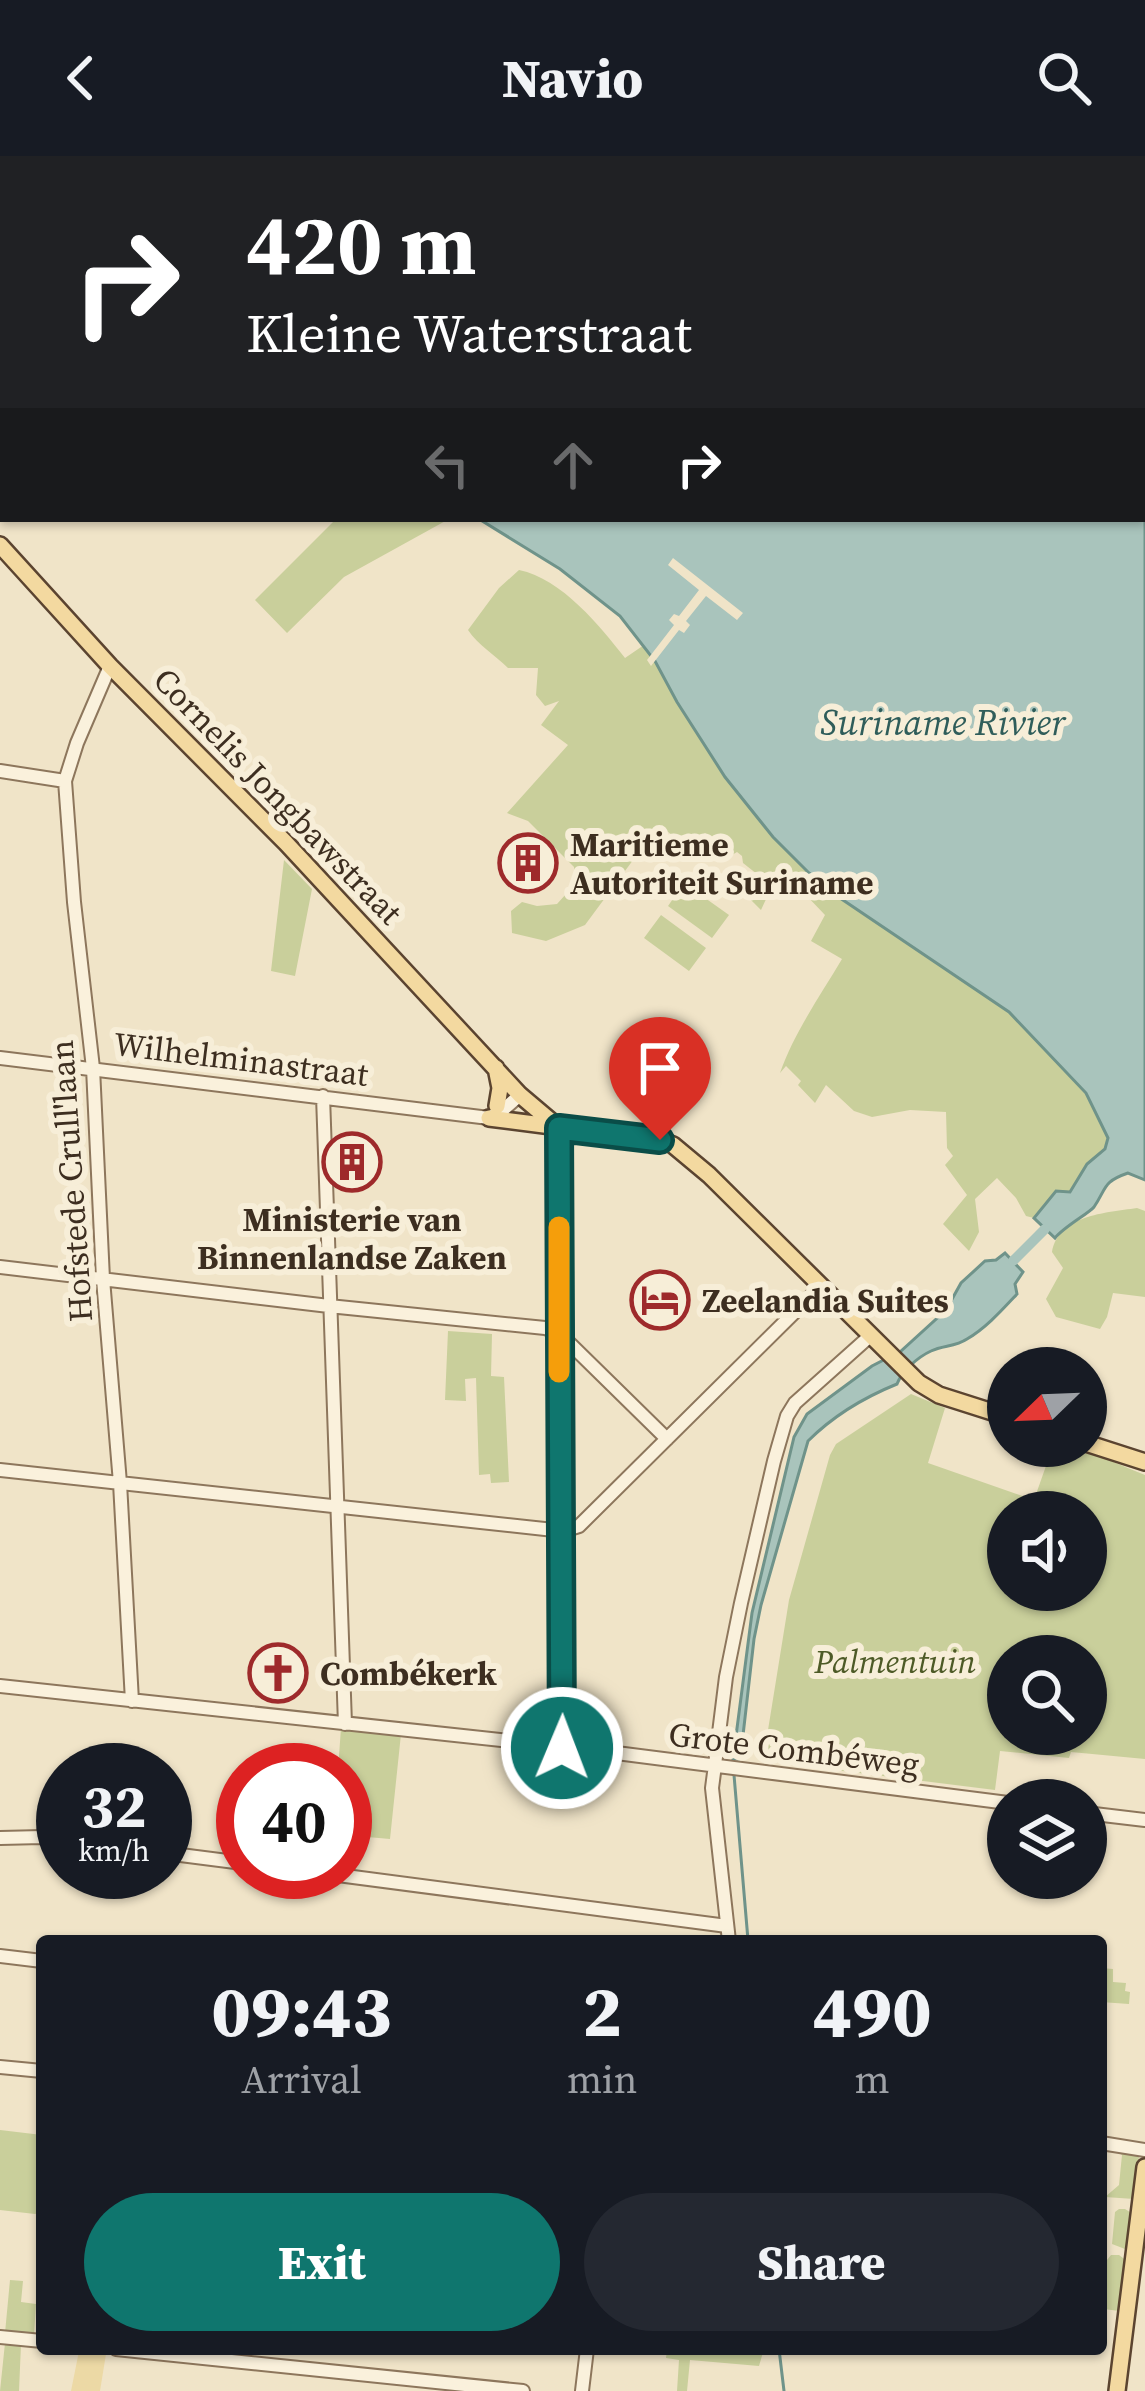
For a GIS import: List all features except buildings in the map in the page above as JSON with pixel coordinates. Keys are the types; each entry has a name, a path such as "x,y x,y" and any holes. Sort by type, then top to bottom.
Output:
{"main road":[{"name":"Cornelis Jongbawstraat","path":"0,544 110,666 286,843 517,1091 559,1128"},
{"path":"496,1068 500,1088 487,1113 674,1144 912,1377 939,1395 987,1411"},
{"path":"1107,1449 1145,1462"},
{"path":"1117,2391 1137,2289 1145,2167"}],"street":[{"name":"Hofstede Crull'laan","path":"110,666 65,781 93,1068 132,1701"},
{"path":"0,771 65,781"},
{"name":"Wilhelminastraat","path":"0,1058 487,1113"},
{"path":"487,1113 503,1110 517,1091"},
{"path":"323,1096 345,1724"},
{"path":"559,1128 562,1748"},
{"path":"0,1267 545,1328 558,1332 667,1438"},
{"path":"0,1470 563,1531 579,1526 820,1287"},
{"path":"372,1881 728,1934 712,1788 719,1765 726,1677 773,1461 795,1403 870,1336"},
{"name":"Grote Combéweg","path":"0,1686 719,1765 987,1800"},
{"path":"1107,1815 1145,1820"},
{"path":"0,1838 36,1837"},
{"path":"0,1956 36,1960"},
{"path":"0,2067 36,2071"},
{"path":"1107,2144 1145,2150"},
{"path":"0,2337 36,2340"},
{"path":"174,2355 523,2391"},
{"path":"582,2391 586,2355"}],"green space":[{"path":"333,522 444,522 344,577 287,633 255,600"},
{"path":"519,570 565,593 625,658 644,645 725,777 773,837 840,899 1009,1012 1086,1093 1108,1138 1070,1192 1044,1204 1034,1218 1026,1216 997,1178 975,1199 979,1232 969,1251 943,1224 967,1195 945,1165 953,1156 947,1148 946,1112 910,1110 872,1117 854,1111 826,1085 815,1103 786,1066 780,1073 842,959 811,941 825,915 804,893 776,878 761,910 749,898 762,878 737,852 732,855 705,833 690,849 659,825 585,925 546,941 512,933 511,911 522,902 557,904 575,884 574,867 528,821 507,813 568,745 541,725 559,701 545,706 536,695 538,668 508,668 468,630"},
{"path":"284,860 312,889 295,976 271,971"},
{"path":"684,883 729,915 712,938 668,906"},
{"path":"661,915 706,948 689,971 644,938"},
{"path":"1137,1208 1145,1211 1145,1297 1113,1293 1100,1329 1056,1317 1046,1299 1063,1268 1052,1252 1056,1240 1085,1218"},
{"path":"448,1331 492,1334 491,1376 504,1377 509,1482 491,1483 490,1474 479,1475 476,1378 465,1379 466,1401 445,1400"},
{"name":"Palmentuin","path":"911,1394 945,1408 928,1463 1008,1491 987,1491 987,1611 1107,1611 1107,1491 1037,1491 1046,1467 1107,1467 1107,1460 1145,1475 1145,1759 1103,1755 1107,1755 1107,1635 987,1635 987,1755 999,1755 996,1779 987,1779 987,1789 763,1761 789,1600 836,1444"},
{"path":"341,1728 401,1734 390,1839 372,1837 372,1743 340,1743"},
{"path":"1107,1968 1113,1969 1113,1982 1126,1983 1129,2004 1107,2002"},
{"path":"0,2130 36,2134 36,2214 0,2210"},
{"path":"1114,2149 1139,2156 1134,2199 1107,2197 1119,2185 1122,2155"},
{"path":"1119,2209 1133,2214 1125,2249 1112,2244"},
{"path":"1119,2255 1127,2261 1119,2311 1107,2309 1107,2260"},
{"path":"10,2280 23,2281 21,2302 36,2304 34,2335 5,2333"},
{"path":"5,2343 21,2344 19,2391 0,2391"},
{"path":"762,2355 759,2366 690,2360 687,2391 677,2391 679,2360 666,2358"}],"sand":[{"path":"78,2355 106,2355 100,2391 71,2391"}],"water":[{"name":"Suriname Rivier","path":"484,522 1145,522 1145,1180 1128,1173 1114,1179 1094,1207 1055,1238 1034,1218 1056,1191 1070,1192 1087,1164 1105,1149 1108,1138 1086,1093 1009,1012 809,873 725,777 655,661 620,616 560,569"},
{"path":"1005,1253 1023,1272 1015,1284 1017,1294 994,1318 962,1342 921,1357 897,1384 850,1408 808,1441 761,1605 741,1753 733,1759 752,1613 794,1437 807,1414 872,1366 901,1351 946,1310 961,1283 985,1261"}],"pier":[{"path":"673,558 743,613 737,620 706,596 686,621 690,625 684,633 679,630 651,666 647,660 674,625 669,620 674,614 679,616 699,590 668,565"}],"waterway":[{"path":"1013,1261 1045,1229"},
{"path":"734,1775 748,1935"},
{"path":"780,2355 784,2391"}],"slow traffic":[{"path":"559,1227 559,1372"}],"place":[{"name":"Maritieme Autoriteit Suriname","path":"528,863"},
{"name":"Ministerie van Binnenlandse Zaken","path":"352,1162"},
{"name":"Zeelandia Suites","path":"660,1300"},
{"name":"Combékerk","path":"278,1673"}],"route":[{"path":"562,1748 559,1128 660,1140"}]}
